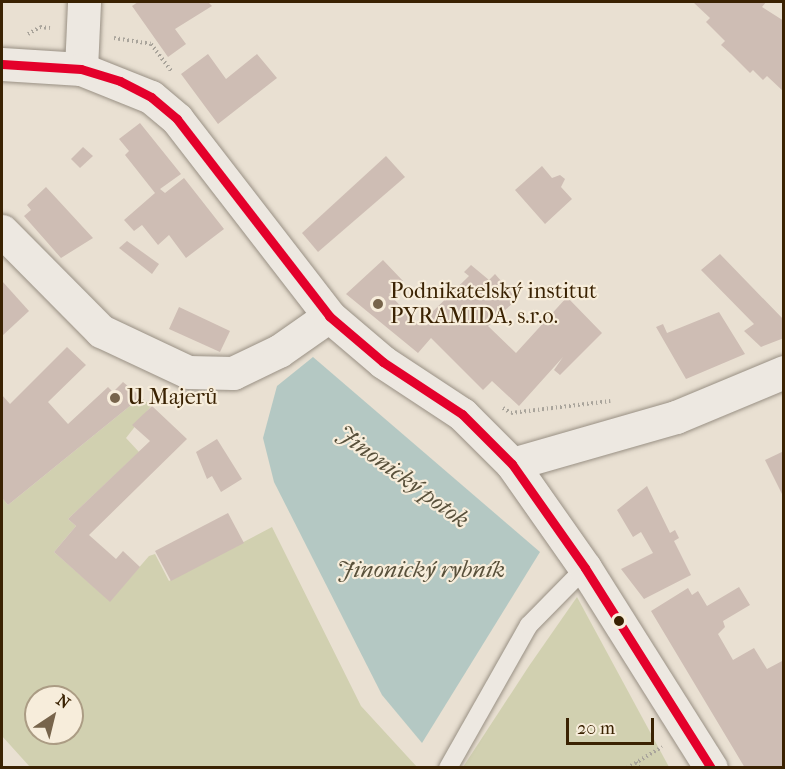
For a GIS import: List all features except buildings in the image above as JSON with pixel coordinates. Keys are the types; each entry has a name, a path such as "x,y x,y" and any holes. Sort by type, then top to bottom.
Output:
{"street":[{"path":"81,69 84,2"},
{"path":"2,64 81,69 120,81 177,119 329,316 383,362 462,414 512,464 585,568 711,768"},
{"path":"2,231 101,331 188,372 233,373 279,351 329,316"},
{"path":"512,464 676,417 783,372"}],"lane":[{"path":"448,768 529,626 585,568"}],"path":[{"path":"112,38 151,44 179,81"},
{"path":"501,407 511,413 539,408"},
{"path":"627,768 664,746"},
{"path":"636,762 639,768"}],"green space":[{"path":"141,397 151,406 126,438 139,452 68,519 76,526 54,552 110,601 149,556 155,554 169,581 272,527 361,706 417,767 30,767 2,736 2,498 8,505"},
{"path":"577,597 669,767 463,767 529,666"}],"water":[{"name":"Jinonický rybník","path":"313,357 540,552 422,743 382,695 274,482 263,438 277,386"}],"transit line":[{"path":"2,64 81,69 120,81 151,97 177,119 329,316 383,362 462,414 512,464 585,568 711,768"}],"place":[{"name":"Podnikatelský institut PYRAMIDA, s.r.o.","path":"378,304"},
{"name":"U Majerů","path":"115,398"}],"water label":[{"name":"Jinonický potok","path":"403,477"}]}
